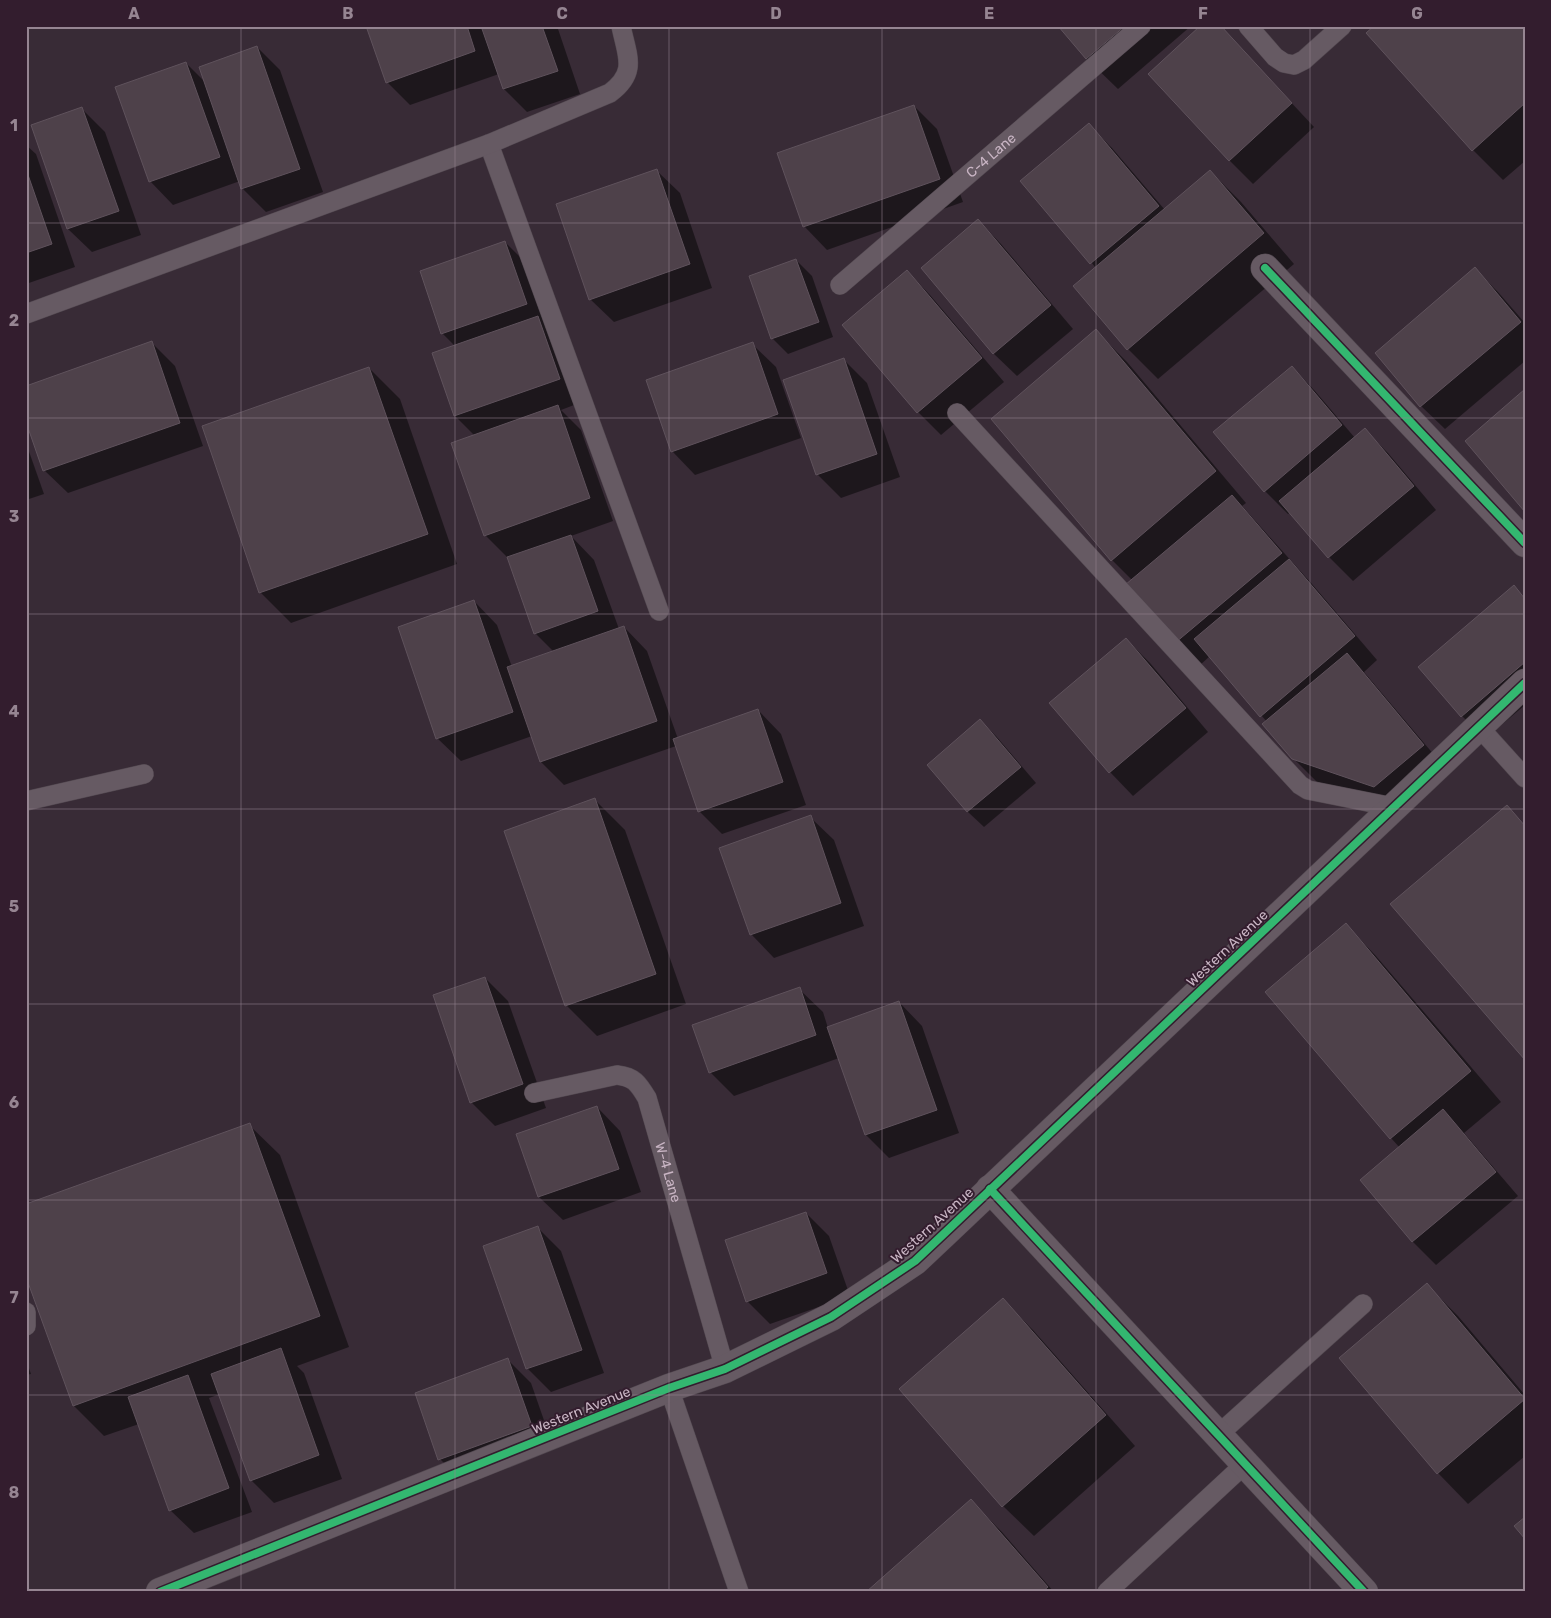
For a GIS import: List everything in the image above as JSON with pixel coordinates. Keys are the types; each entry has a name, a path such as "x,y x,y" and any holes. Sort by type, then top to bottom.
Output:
{"street":[{"path":"1265,268 1525,543"},
{"name":"Western Avenue","path":"160,1592 668,1388 725,1369 831,1317 874,1290 915,1261 1525,683"},
{"path":"990,1189 1364,1592"}],"lane":[{"path":"26,314 489,144 610,93 621,85 628,74 628,61 621,26"},
{"name":"C-4 Lane","path":"840,285 1141,26"},
{"path":"1248,26 1275,57 1284,63 1294,65 1304,60 1342,26"},
{"path":"489,144 658,611"},
{"path":"957,414 1300,785 1308,790 1394,807"},
{"path":"1479,727 1525,778"},
{"path":"26,800 144,774"},
{"name":"W-4 Lane","path":"534,1094 616,1074 629,1076 639,1084 646,1098 725,1369"},
{"path":"1219,1434 1363,1304"},
{"path":"26,1312 26,1326"},
{"path":"668,1388 740,1592"},
{"path":"1107,1592 1246,1464"}],"building":[{"path":"366,26 467,26 475,51 386,83"},
{"path":"481,26 542,26 558,71 503,89"},
{"path":"1058,26 1125,26 1086,59"},
{"path":"1200,26 1221,26 1292,103 1229,161 1148,74"},
{"path":"1374,26 1525,26 1525,103 1472,151 1366,33"},
{"path":"257,46 300,169 241,189 199,67"},
{"path":"186,62 220,157 149,182 115,87"},
{"path":"914,105 940,179 803,227 777,153"},
{"path":"82,107 119,211 67,229 31,125"},
{"path":"1089,123 1159,206 1090,264 1020,181"},
{"path":"26,169 52,244 26,253"},
{"path":"657,169 690,264 589,300 556,204"},
{"path":"1210,170 1264,233 1127,350 1073,286"},
{"path":"978,219 1051,305 993,354 921,268"},
{"path":"505,241 527,304 441,334 420,271"},
{"path":"796,259 819,322 771,339 749,276"},
{"path":"1475,267 1521,322 1420,407 1375,353"},
{"path":"907,270 982,358 917,413 842,325"},
{"path":"538,316 560,379 454,416 432,353"},
{"path":"1096,329 1216,471 1111,561 991,419"},
{"path":"152,341 180,423 43,471 26,422 26,386"},
{"path":"753,342 778,414 671,452 646,380"},
{"path":"844,358 877,454 816,475 783,380"},
{"path":"1292,366 1342,425 1264,492 1213,432"},
{"path":"369,367 428,534 259,593 202,426"},
{"path":"1525,389 1525,512 1465,441"},
{"path":"558,405 590,498 484,536 451,443"},
{"path":"1365,428 1414,486 1328,558 1279,501"},
{"path":"1232,495 1282,553 1175,643 1125,585"},
{"path":"571,535 598,611 534,634 507,557"},
{"path":"1289,559 1355,636 1260,717 1194,639"},
{"path":"1514,585 1525,599 1525,662 1461,717 1418,667"},
{"path":"474,600 513,712 436,739 398,627"},
{"path":"624,626 657,721 540,762 507,667"},
{"path":"1126,638 1186,708 1109,773 1049,703"},
{"path":"1347,653 1424,745 1374,787 1292,759 1262,724"},
{"path":"758,709 783,782 698,812 673,739"},
{"path":"980,719 1021,767 967,812 927,765"},
{"path":"595,798 656,974 565,1006 504,831"},
{"path":"1507,805 1525,826 1525,1060 1390,904"},
{"path":"811,815 841,903 750,935 719,848"},
{"path":"1346,923 1471,1071 1390,1139 1265,992"},
{"path":"485,977 523,1084 470,1103 433,995"},
{"path":"800,987 816,1035 709,1073 692,1025"},
{"path":"899,1001 937,1110 865,1135 827,1027"},
{"path":"597,1106 619,1169 538,1197 516,1134"},
{"path":"1443,1109 1496,1172 1412,1242 1360,1180"},
{"path":"250,1123 320,1316 73,1406 26,1277 26,1204"},
{"path":"806,1212 827,1273 746,1302 725,1240"},
{"path":"538,1226 582,1350 526,1369 483,1246"},
{"path":"1427,1283 1525,1399 1437,1474 1339,1358"},
{"path":"1003,1298 1106,1415 1002,1507 899,1389"},
{"path":"281,1348 319,1455 250,1481 211,1374"},
{"path":"508,1358 532,1426 438,1460 415,1393"},
{"path":"188,1375 229,1488 169,1511 128,1397"},
{"path":"971,1499 1048,1587 1042,1592 866,1592"},
{"path":"1525,1517 1525,1539 1514,1526"}],"cycle path":[{"path":"1265,268 1525,543"},
{"path":"160,1592 669,1388 725,1369 831,1317 915,1261 1525,683"},
{"path":"990,1189 1364,1592"}]}
